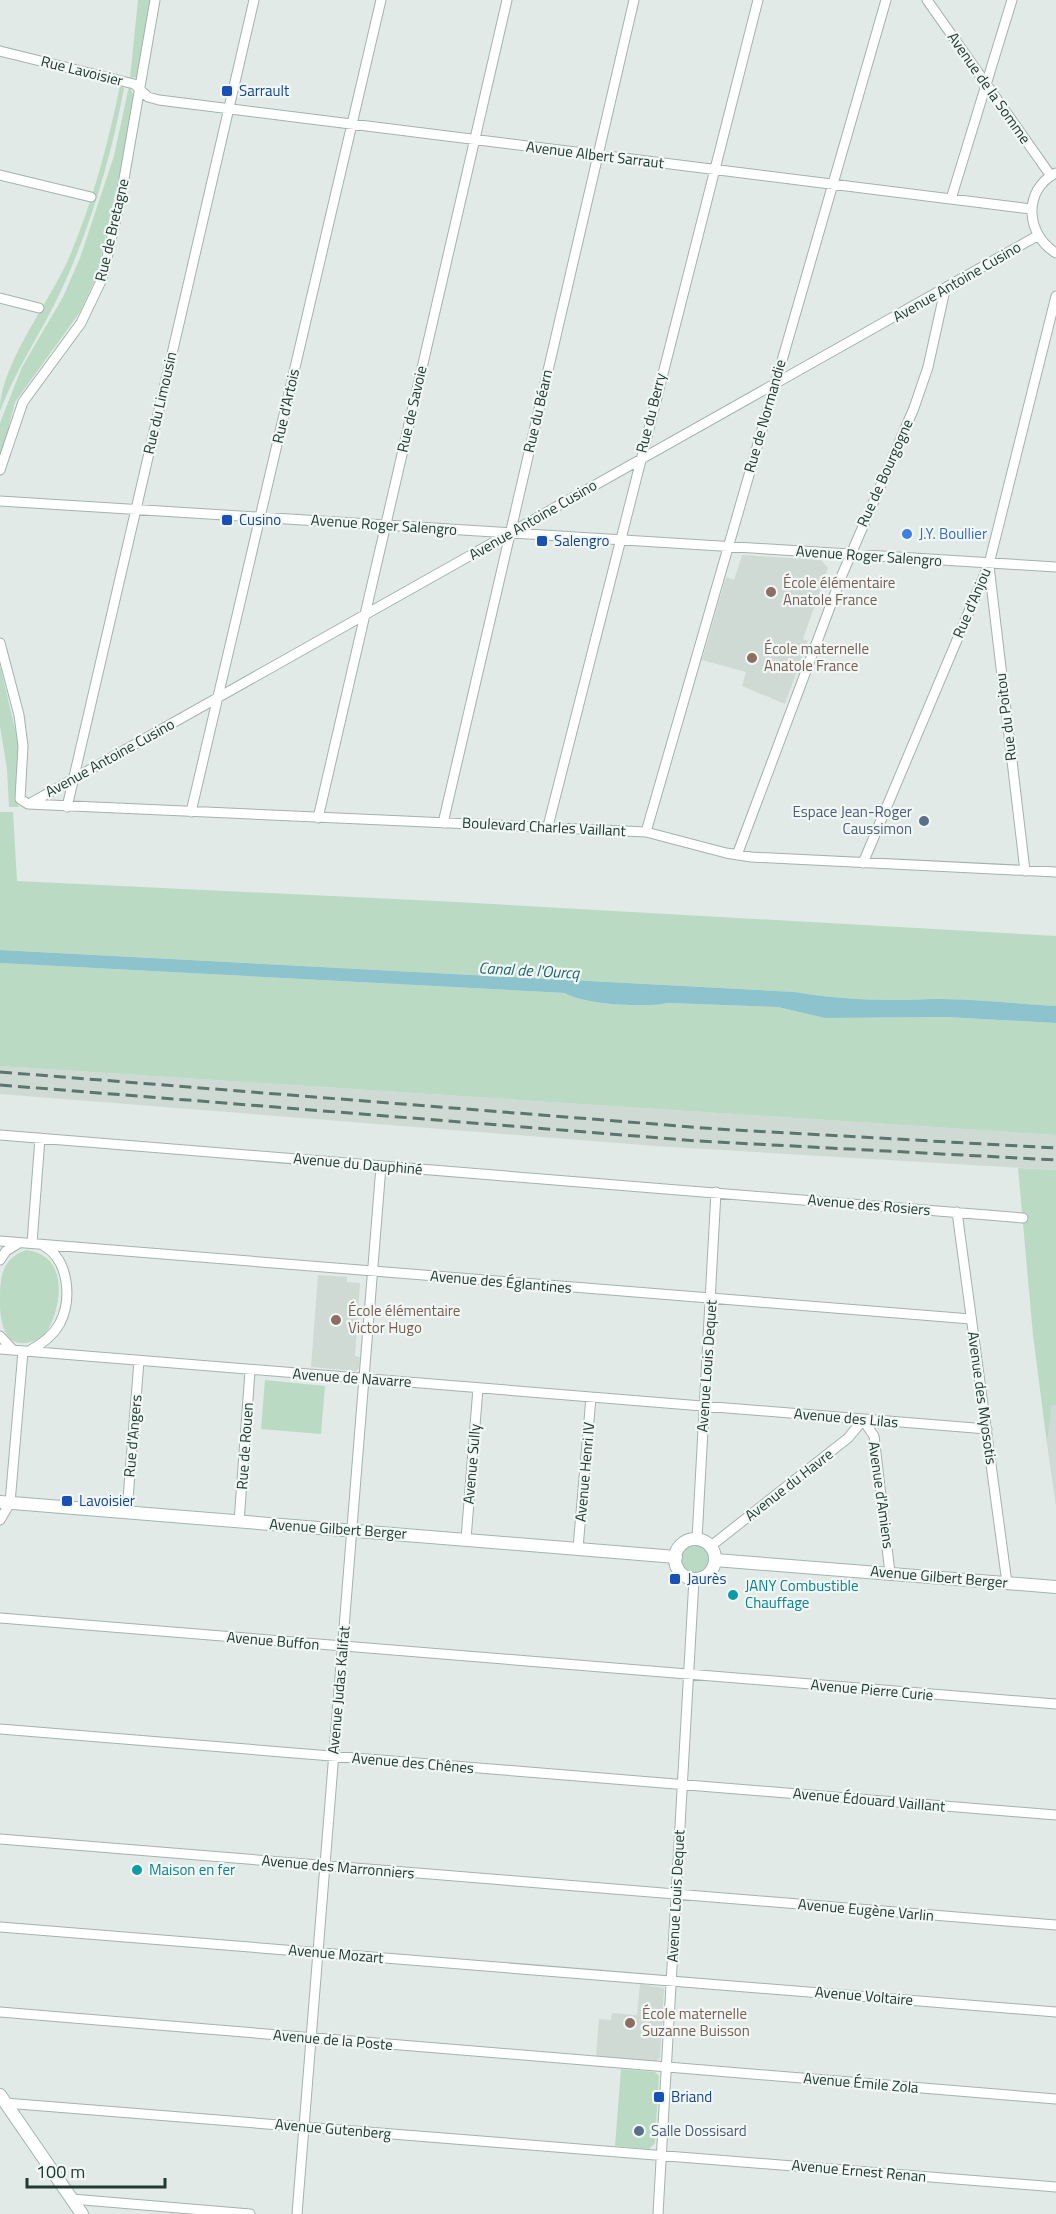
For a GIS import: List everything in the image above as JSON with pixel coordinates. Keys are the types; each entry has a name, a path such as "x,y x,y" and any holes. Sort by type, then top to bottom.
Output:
{"street":[{"name":"Rue de Bretagne","path":"0,470 23,402 81,323 102,279 141,92 155,0"},
{"name":"Rue du Limousin","path":"67,807 254,0"},
{"name":"Rue d'Artois","path":"191,812 381,0"},
{"name":"Rue de Savoie","path":"318,818 507,0"},
{"name":"Rue du Béarn","path":"443,823 634,0"},
{"name":"Rue du Berry","path":"548,826 639,458 758,0"},
{"name":"Rue de Normandie","path":"646,832 886,0"},
{"name":"Avenue de la Somme","path":"927,0 1053,174"},
{"path":"951,199 1012,0"},
{"name":"Rue Lavoisier","path":"0,51 134,84 141,92 159,100"},
{"name":"Avenue Albert Sarraut","path":"159,100 1031,209"},
{"path":"1053,174 1039,187 1031,209 1037,236 1056,253"},
{"path":"0,175 91,197"},
{"name":"Avenue Antoine Cusino","path":"29,804 639,458 945,290 1037,236"},
{"name":"Rue de Bourgogne","path":"737,855 850,555 914,408 928,367 945,290"},
{"name":"Rue d'Anjou","path":"863,863 989,564 1056,296"},
{"path":"0,298 39,308"},
{"name":"Avenue Roger Salengro","path":"0,501 1056,567"},
{"name":"Rue du Poitou","path":"989,564 1025,871"},
{"path":"0,643 19,715 23,746 20,799 29,804"},
{"name":"Boulevard Charles Vaillant","path":"29,804 646,832 737,855 1056,872"},
{"name":"Avenue du Dauphiné","path":"0,1135 716,1192"},
{"path":"22,1351 45,1342 60,1324 68,1292 64,1271 58,1258 51,1250 36,1243 40,1138"},
{"name":"Avenue Judas Kalifat","path":"297,2214 381,1166"},
{"name":"Avenue des Rosiers","path":"716,1192 1023,1218"},
{"name":"Avenue Louis Dequet","path":"697,1539 716,1192"},
{"name":"Avenue des Myosotis","path":"957,1212 1007,1583"},
{"name":"Avenue des Églantines","path":"0,1241 971,1319"},
{"path":"0,1260 6,1251 21,1242"},
{"path":"0,1336 22,1351"},
{"name":"Avenue de Navarre","path":"0,1349 704,1406"},
{"path":"0,1520 5,1503 22,1351"},
{"name":"Rue d'Angers","path":"127,1511 139,1360"},
{"name":"Rue de Rouen","path":"239,1522 250,1371"},
{"name":"Avenue Sully","path":"466,1539 478,1388"},
{"name":"Avenue Henri IV","path":"578,1548 591,1397"},
{"name":"Avenue des Lilas","path":"704,1406 987,1430"},
{"name":"Avenue du Havre","path":"711,1546 848,1438 863,1420"},
{"name":"Avenue d'Amiens","path":"863,1420 874,1436 890,1572"},
{"name":"Avenue Gilbert Berger","path":"5,1503 127,1511 676,1557"},
{"path":"697,1539 711,1546 715,1560 709,1574 694,1579 682,1574 676,1557 681,1546 697,1539"},
{"name":"Avenue Gilbert Berger","path":"715,1560 890,1572 1056,1587"},
{"name":"Avenue Louis Dequet","path":"658,2214 694,1579"},
{"name":"Avenue Buffon","path":"0,1618 689,1675"},
{"name":"Avenue Pierre Curie","path":"689,1675 1056,1704"},
{"name":"Avenue des Chênes","path":"0,1729 682,1785"},
{"name":"Avenue Édouard Vaillant","path":"682,1785 1056,1815"},
{"name":"Avenue des Marronniers","path":"0,1839 677,1895"},
{"name":"Avenue Eugène Varlin","path":"677,1895 1056,1925"},
{"name":"Avenue Mozart","path":"0,1927 671,1981"},
{"name":"Avenue Voltaire","path":"671,1981 1056,2012"},
{"name":"Avenue de la Poste","path":"0,2013 666,2067"},
{"name":"Avenue Émile Zola","path":"666,2067 1056,2099"},
{"path":"3,2099 82,2214"},
{"name":"Avenue Gutenberg","path":"3,2099 661,2155"},
{"name":"Avenue Ernest Renan","path":"661,2155 1056,2187"},
{"path":"72,2199 250,2214"}],"shaded area":[{"path":"742,555 821,560 828,568 803,639 808,641 785,704 742,686 746,672 702,660 726,577 734,580"},
{"path":"0,1066 1056,1135 1056,1170 655,1146 0,1094"},
{"name":"École élémentaire Victor Hugo","path":"318,1275 347,1277 347,1282 360,1283 355,1356 360,1357 359,1368 356,1371 311,1367"},
{"path":"1052,1405 1056,1405 1056,1507 1047,1444"},
{"name":"École maternelle Suzanne Buisson","path":"640,1984 664,1988 660,2058 656,2061 596,2056 599,2019 611,2020 612,2013 637,2015"}],"green space":[{"path":"138,0 152,0 138,77 130,78"},
{"path":"120,86 124,88 113,141 81,244 53,308 13,380 0,411 2,392 17,352 62,271 79,233 99,171"},
{"path":"129,86 136,100 97,275 80,312 15,402 0,461 0,423 22,367 63,297 80,258 114,156"},
{"path":"0,665 19,746 16,801 19,807 9,807 7,769 0,726"},
{"path":"0,812 13,812 17,881 457,902 1056,936 1056,1006 963,999 863,999 795,992 0,950"},
{"path":"0,963 566,993 587,1000 616,1004 668,1003 778,1007 826,1018 946,1017 1056,1023 1056,1135 0,1066"},
{"path":"1018,1168 1056,1170 1056,1405 1052,1405 1047,1444 1033,1335"},
{"path":"26,1250 40,1254 50,1261 59,1285 55,1312 44,1336 24,1343 16,1342 5,1332 2,1324 0,1294 1,1278 6,1265 17,1254"},
{"path":"265,1380 325,1386 321,1434 261,1429"},
{"path":"696,1543 707,1548 712,1559 707,1570 696,1575 685,1570 680,1559 685,1548"},
{"path":"621,2069 655,2072 659,2076 655,2143 649,2149 615,2146"}],"water":[{"path":"0,950 795,992 864,999 978,1000 1056,1006 1056,1023 946,1017 825,1018 778,1007 668,1003 616,1004 586,1000 565,993 0,963"}],"railway":[{"path":"0,1072 717,1129 1056,1148"},
{"path":"0,1085 698,1141 1056,1160"}],"place":[{"name":"Sarrault","path":"227,91"},
{"name":"Cusino","path":"227,520"},
{"name":"J.Y. Boullier","path":"907,534"},
{"name":"Salengro","path":"542,541"},
{"name":"École élémentaire Anatole France","path":"771,592"},
{"name":"École maternelle Anatole France","path":"752,658"},
{"name":"Espace Jean-Roger Caussimon","path":"924,821"},
{"name":"École élémentaire Victor Hugo","path":"336,1320"},
{"name":"Lavoisier","path":"67,1501"},
{"name":"Jaurès","path":"675,1579"},
{"name":"JANY Combustible Chauffage","path":"733,1595"},
{"name":"Maison en fer","path":"137,1870"},
{"name":"École maternelle Suzanne Buisson","path":"630,2023"},
{"name":"Briand","path":"659,2097"},
{"name":"Salle Dossisard","path":"639,2131"}],"water label":[{"name":"Canal de l'Ourcq","path":"529,970"}]}
